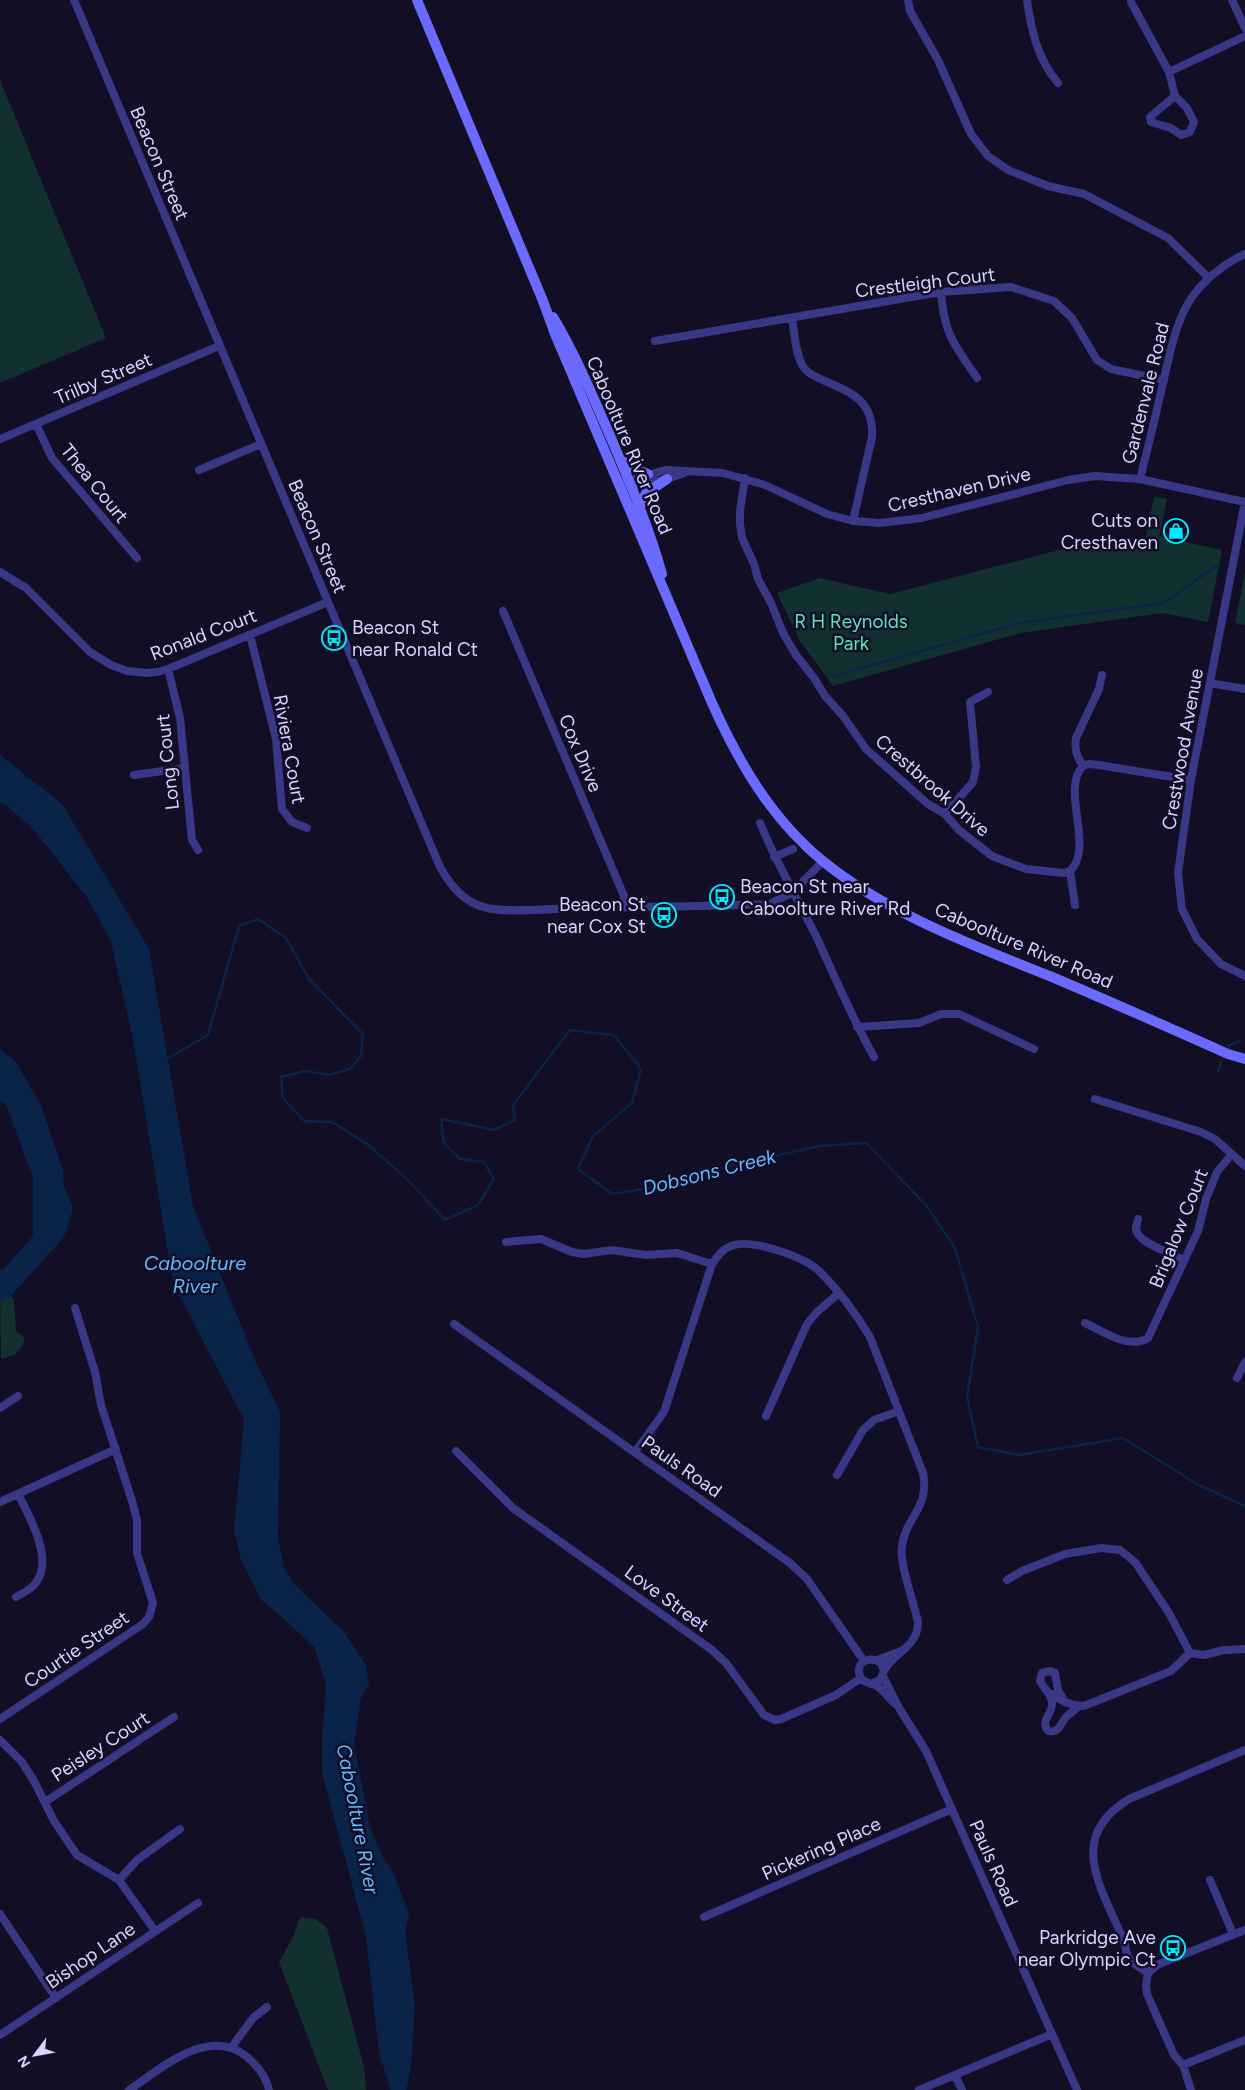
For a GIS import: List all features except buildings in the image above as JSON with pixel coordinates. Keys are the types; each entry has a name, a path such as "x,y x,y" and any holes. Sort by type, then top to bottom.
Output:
{"main road":[{"name":"Caboolture River Road","path":"416,0 544,301 555,334 624,485 672,607 732,747 760,793 778,815 823,862 868,894 968,943 1116,1004 1228,1054 1245,1059"},
{"name":"Caboolture River Road","path":"544,301 562,331 586,382 619,459 624,485 640,507 672,607"},
{"path":"619,459 631,467 648,474"},
{"path":"640,507 646,494 667,479"}],"street":[{"name":"Beacon Street","path":"74,0 260,444 440,867 450,884 472,902 488,908 624,908 769,904 792,893 823,862"},
{"path":"908,0 910,11 938,60 971,134 988,156 1008,170 1048,186 1084,194 1168,238 1209,278"},
{"path":"1027,0 1031,29 1047,71 1058,83"},
{"path":"1232,0 1245,28"},
{"path":"1131,2 1169,72 1174,96 1187,108 1194,122 1190,132 1181,135 1171,128 1152,122 1150,117 1174,96"},
{"path":"1169,72 1245,36"},
{"name":"Gardenvale Road","path":"1140,479 1181,317 1192,297 1209,278 1227,264 1245,254"},
{"name":"Crestleigh Court","path":"656,341 941,292 1012,287 1054,301 1072,318 1097,360 1111,369 1164,380"},
{"path":"941,292 943,317 951,340 977,378"},
{"path":"792,318 804,369 812,375 855,395 870,414 872,437 853,521"},
{"name":"Trilby Street","path":"0,440 219,346"},
{"name":"Thea Court","path":"36,424 52,458 137,558"},
{"path":"199,470 260,444"},
{"name":"Cresthaven Drive","path":"624,485 648,474 665,470 711,472 744,478 765,485 815,510 853,521 880,523 908,521 1082,478 1108,476 1140,479 1245,502"},
{"name":"Cresthaven Drive","path":"624,485 667,479 686,472"},
{"name":"Crestbrook Drive","path":"744,478 740,510 742,538 754,564 758,579 771,603 783,633 825,696 843,716 866,749 928,804 945,814 958,830 992,856 1026,869 1064,873 1070,871"},
{"name":"Crestwood Avenue","path":"1245,502 1191,780 1178,873 1182,909 1188,924 1207,952 1221,964 1245,976"},
{"name":"Ronald Court","path":"0,572 26,588 100,660 127,671 151,672 168,669 328,602"},
{"name":"Cox Drive","path":"503,611 624,896 624,908"},
{"name":"Riviera Court","path":"250,635 276,740 282,809 292,822 307,828"},
{"name":"Long Court","path":"168,669 180,718 192,840 198,850"},
{"path":"1083,766 1076,755 1076,738 1099,689 1102,675"},
{"path":"1210,683 1245,689"},
{"path":"945,814 973,782 976,767 970,702 988,692"},
{"path":"1075,905 1070,871 1078,858 1079,843 1074,783 1076,773 1083,766 1089,764 1191,780"},
{"path":"134,775 184,768"},
{"path":"760,823 774,857 792,893 802,907 857,1027 874,1057"},
{"path":"774,857 793,849"},
{"path":"857,1027 919,1023 941,1014 959,1014 1034,1049"},
{"path":"1095,1100 1201,1132 1215,1140 1245,1166"},
{"name":"Brigalow Court","path":"1085,1323 1127,1342 1135,1343 1148,1338 1153,1331 1198,1231 1206,1199 1217,1172 1232,1154"},
{"path":"1138,1219 1135,1228 1137,1234 1144,1241 1184,1260"},
{"path":"506,1242 541,1239 572,1252 584,1254 611,1250 646,1255 677,1253 712,1264"},
{"path":"635,1452 664,1412 712,1264 719,1253 730,1246 751,1244 798,1258 810,1264 860,1320 870,1337 925,1484 922,1503 902,1546 902,1558 918,1622 918,1631 915,1639 890,1663 880,1680 872,1684 861,1678 860,1667 864,1661 868,1659 877,1660 903,1650"},
{"path":"766,1416 806,1324 838,1294"},
{"path":"0,1502 116,1449 76,1308"},
{"name":"Pauls Road","path":"454,1324 790,1563 807,1579 864,1661"},
{"path":"1237,1378 1245,1362"},
{"path":"0,1408 18,1396"},
{"path":"837,1475 863,1430 874,1420 899,1411"},
{"name":"Courtie Street","path":"0,1719 142,1624 152,1611 153,1603 137,1552 137,1521 116,1449"},
{"name":"Love Street","path":"456,1451 513,1508 712,1650 726,1663 764,1716 775,1720 781,1719 836,1695 861,1678"},
{"path":"16,1598 31,1588 37,1581 41,1561 40,1542 18,1494"},
{"path":"1007,1580 1022,1571 1065,1554 1100,1548 1120,1550 1135,1562 1169,1613 1190,1653"},
{"path":"1190,1653 1204,1655 1224,1650 1245,1649"},
{"path":"1048,1692 1066,1702 1079,1706 1090,1705 1170,1672 1190,1653"},
{"path":"877,1660 881,1663 884,1674"},
{"path":"1066,1702 1058,1690 1055,1673 1046,1671 1040,1676 1040,1681 1048,1692 1052,1704 1044,1724 1048,1731 1054,1732 1058,1730 1065,1719 1079,1706"},
{"name":"Pauls Road","path":"884,1674 899,1708 926,1751 1077,2090"},
{"name":"Pauls Road","path":"872,1684 877,1686 899,1708"},
{"name":"Peisley Court","path":"45,1802 174,1717"},
{"path":"0,1740 22,1762 54,1821 77,1855 119,1880 155,1931"},
{"path":"1148,1973 1130,1959 1098,1883 1093,1867 1092,1850 1096,1835 1114,1807 1128,1799 1245,1750"},
{"name":"Pickering Place","path":"704,1917 952,1808"},
{"path":"119,1880 137,1860 180,1830"},
{"path":"1210,1880 1232,1934"},
{"name":"Bishop Lane","path":"0,2035 198,1903"},
{"path":"0,1914 56,1998"},
{"path":"1191,2090 1184,2074 1183,2065 1174,2055 1147,1994 1148,1973 1157,1965 1245,1930"},
{"path":"231,2048 254,2018 267,2008"},
{"path":"919,2090 1052,2034"},
{"path":"1183,2065 1245,2040"},
{"path":"129,2090 200,2047 219,2045 240,2052 255,2064 267,2081 268,2090"},
{"path":"955,2075 962,2090"}],"green space":[{"path":"0,80 106,338 0,383"},
{"name":"R H Reynolds Park","path":"1154,496 1167,499 1159,536 1222,550 1208,622 1163,613 1021,633 833,686 800,641 777,593 820,578 890,594 1105,538 1144,547"},
{"path":"1245,572 1245,625 1235,623"},
{"path":"8,1291 14,1300 16,1331 25,1338 17,1353 1,1359 0,1292"},
{"path":"300,1917 316,1919 327,1928 364,2067 366,2090 328,2090 279,1962 293,1937"}],"water":[{"name":"Caboolture River","path":"0,755 62,804 149,949 193,1206 255,1360 280,1412 278,1539 284,1567 293,1583 344,1632 366,1665 369,1684 361,1698 354,1744 370,1827 384,1860 392,1869 409,1914 405,1932 415,2005 411,2068 406,2090 391,2090 379,2053 366,1936 322,1773 322,1739 326,1685 315,1648 261,1600 241,1560 234,1530 244,1420 173,1283 133,1039 111,942 89,900 35,831 6,805 0,802"},
{"path":"0,1049 16,1062 41,1105 63,1170 64,1185 73,1209 64,1237 10,1297 0,1301 0,1270 4,1269 33,1236 33,1178 6,1105 0,1100"}],"waterway":[{"path":"947,644 1019,623 1164,603 1215,567 1218,568"},
{"path":"834,676 943,645"},
{"name":"Dobsons Creek","path":"165,1060 208,1035 239,926 258,919 286,938 309,979 363,1034 361,1056 350,1069 329,1075 306,1071 281,1077 283,1098 304,1121 332,1122 367,1144 409,1181 445,1220 478,1205 494,1179 484,1162 460,1159 444,1143 441,1119 494,1130 515,1120 513,1105 570,1030 614,1035 641,1069 632,1103 593,1136 578,1169 612,1194 677,1184 712,1170 819,1146 866,1143 926,1205 955,1248 978,1327 967,1397 978,1447 1019,1455 1123,1438 1197,1484 1245,1506"},
{"path":"1228,1046 1241,1040"},
{"path":"1218,1071 1222,1060"}],"place":[{"name":"Cuts on Cresthaven","path":"1176,531"},
{"name":"Beacon St near Ronald Ct","path":"334,638"},
{"name":"Beacon St near Caboolture River Rd","path":"722,897"},
{"name":"Beacon St near Cox St","path":"664,915"},
{"name":"Parkridge Ave near Olympic Ct","path":"1173,1948"}]}
